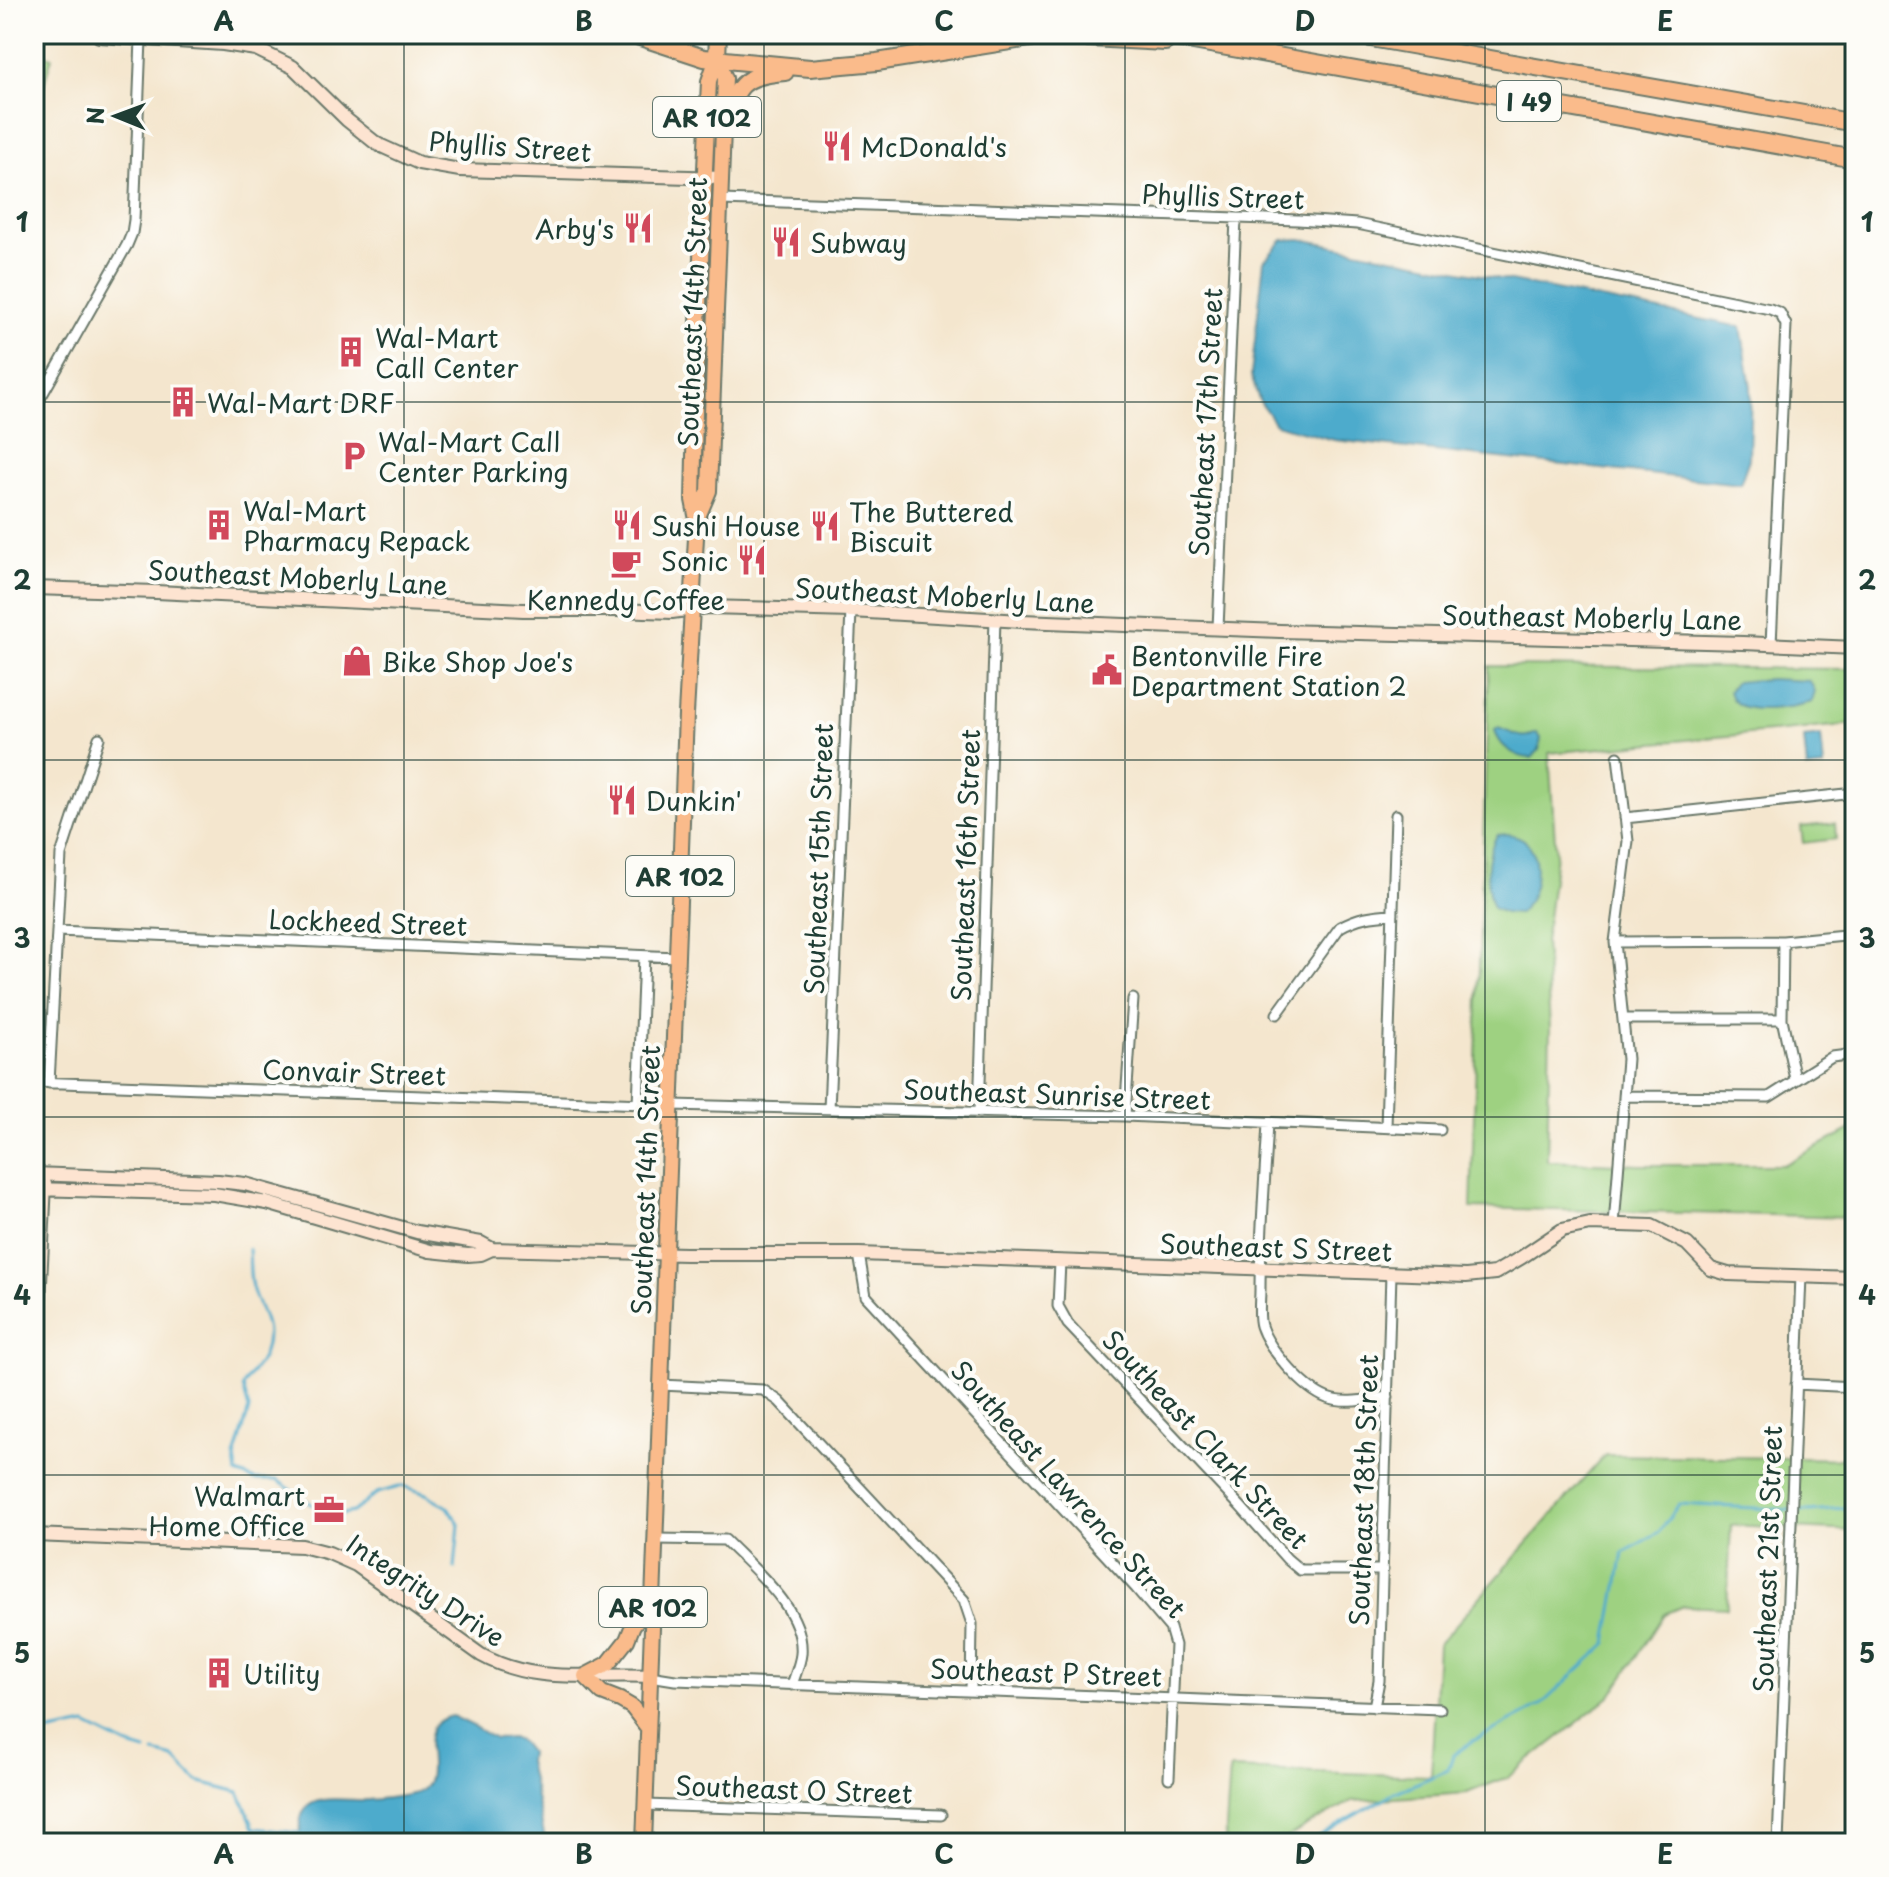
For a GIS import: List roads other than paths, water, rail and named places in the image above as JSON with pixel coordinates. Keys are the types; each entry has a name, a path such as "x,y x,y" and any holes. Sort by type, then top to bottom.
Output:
{"highway":[{"path":"631,34 704,58 810,68"},
{"name":"Southeast 14th Street","path":"717,58 718,34"},
{"name":"I 49","path":"1154,34 1855,159"},
{"name":"I 49","path":"1348,34 1855,123"},
{"path":"724,129 734,97 744,82 759,75 877,62 1036,37 1203,43"}],"main road":[{"name":"Southeast 14th Street","path":"697,520 709,491 725,78 717,58"},
{"name":"Southeast 14th Street","path":"644,1843 686,714 697,520 693,500 696,368 709,81 717,58"},
{"path":"648,1728 632,1707 602,1693 585,1676 608,1664 653,1599"}],"street":[{"name":"Phyllis Street","path":"99,36 256,49 293,67 347,120 377,144 419,163 460,170 722,178"},
{"path":"34,409 132,233 141,39"},
{"name":"Phyllis Street","path":"721,200 1357,224 1716,296 1780,313 1786,325 1771,644"},
{"name":"Southeast 17th Street","path":"1218,628 1236,219"},
{"name":"Southeast Moberly Lane","path":"34,588 508,610 667,612 708,607 851,611 1399,635 1855,648"},
{"name":"Southeast 15th Street","path":"829,1109 851,611"},
{"name":"Southeast 16th Street","path":"979,1113 995,619"},
{"path":"49,1083 61,855 99,738"},
{"path":"1614,1225 1627,1059 1615,942 1628,841 1618,757"},
{"path":"1625,818 1855,793"},
{"path":"1386,1127 1396,815"},
{"path":"1277,1014 1340,927 1369,915 1393,914"},
{"name":"Lockheed Street","path":"57,931 677,957"},
{"path":"1615,942 1783,941 1855,934"},
{"path":"1783,941 1782,1019 1795,1079"},
{"path":"638,1104 644,956"},
{"path":"1125,1116 1133,999"},
{"path":"1623,1019 1782,1019"},
{"path":"1625,1096 1769,1097 1832,1057 1855,1054"},
{"name":"Convair Street","path":"34,1082 672,1105"},
{"name":"Southeast Sunrise Street","path":"672,1105 1125,1116 1440,1130"},
{"path":"1268,1123 1260,1268 1261,1325 1288,1367 1328,1398 1356,1401 1388,1397"},
{"path":"34,1400 40,1174 245,1184 417,1232 481,1243 492,1249"},
{"path":"40,1189 214,1194 267,1203 430,1251 468,1255 492,1249"},
{"name":"Southeast S Street","path":"492,1249 859,1254 1466,1276 1495,1273 1562,1230 1590,1224 1652,1226 1687,1244 1711,1269 1728,1274 1855,1278"},
{"name":"Southeast Lawrence Street","path":"859,1254 866,1296 1170,1628 1175,1645 1169,1778"},
{"name":"Southeast Clark Street","path":"1060,1262 1058,1306 1068,1324 1287,1559 1300,1570 1383,1570"},
{"name":"Southeast 18th Street","path":"1374,1707 1379,1681 1391,1273"},
{"name":"Southeast 21st Street","path":"1778,1843 1801,1276"},
{"path":"1796,1384 1855,1387"},
{"path":"661,1385 763,1390 779,1401 964,1600 972,1624 971,1691"},
{"name":"Integrity Drive","path":"34,1535 302,1546 356,1565 497,1664 530,1674 650,1676"},
{"path":"655,1539 725,1540 766,1583 789,1608 797,1624 801,1656 792,1685"},
{"name":"Southeast P Street","path":"650,1676 670,1680 1440,1709"},
{"name":"Southeast O Street","path":"645,1805 941,1815"}],"water":[{"path":"1301,239 1741,327 1751,387 1749,459 1740,484 1334,440 1275,424 1259,400 1251,375 1264,261 1283,240"},
{"path":"1770,679 1810,681 1815,691 1812,702 1784,708 1751,708 1734,701 1729,691 1736,682"},
{"path":"1498,728 1522,736 1537,733 1541,738 1539,750 1532,758 1514,753 1500,741 1495,730"},
{"path":"1821,736 1824,767 1807,769 1804,738"},
{"path":"1508,834 1524,840 1535,861 1536,877 1532,892 1519,914 1493,908 1489,890 1488,862 1493,844 1497,835"},
{"path":"452,1716 495,1739 512,1738 521,1742 529,1752 528,1762 546,1843 301,1843 301,1816 308,1806 316,1802 368,1800 418,1792 426,1785 430,1775 429,1740 432,1730 439,1721"}],"waterway":[{"path":"249,1249 252,1287 267,1335 261,1359 243,1387 249,1409 235,1458 237,1473 255,1480 277,1480 334,1516 353,1512 377,1493 403,1486 426,1494 448,1507 459,1524 455,1568"},
{"path":"1307,1843 1396,1792 1448,1770 1453,1755 1473,1741 1541,1705 1607,1643 1623,1553 1659,1532 1679,1504 1810,1511 1855,1507"},
{"path":"38,1733 86,1725 126,1745 146,1751"},
{"path":"155,1753 174,1758 197,1781 239,1792 254,1828 301,1833"}],"place":[{"name":"McDonald's","path":"837,146"},
{"name":"Arby's","path":"638,228"},
{"name":"Subway","path":"786,242"},
{"name":"Wal-Mart Call Center","path":"351,352"},
{"name":"Wal-Mart DRF","path":"183,402"},
{"name":"Wal-Mart Call Center Parking","path":"354,456"},
{"name":"Wal-Mart Pharmacy Repack","path":"219,525"},
{"name":"Sushi House","path":"627,525"},
{"name":"The Buttered Biscuit","path":"825,526"},
{"name":"Sonic","path":"752,560"},
{"name":"Kennedy Coffee","path":"626,563"},
{"name":"Bike Shop Joe's","path":"357,661"},
{"name":"Bentonville Fire Department Station 2","path":"1107,670"},
{"name":"Dunkin'","path":"622,800"},
{"name":"Walmart Home Office","path":"329,1510"},
{"name":"Utility","path":"219,1673"}]}
